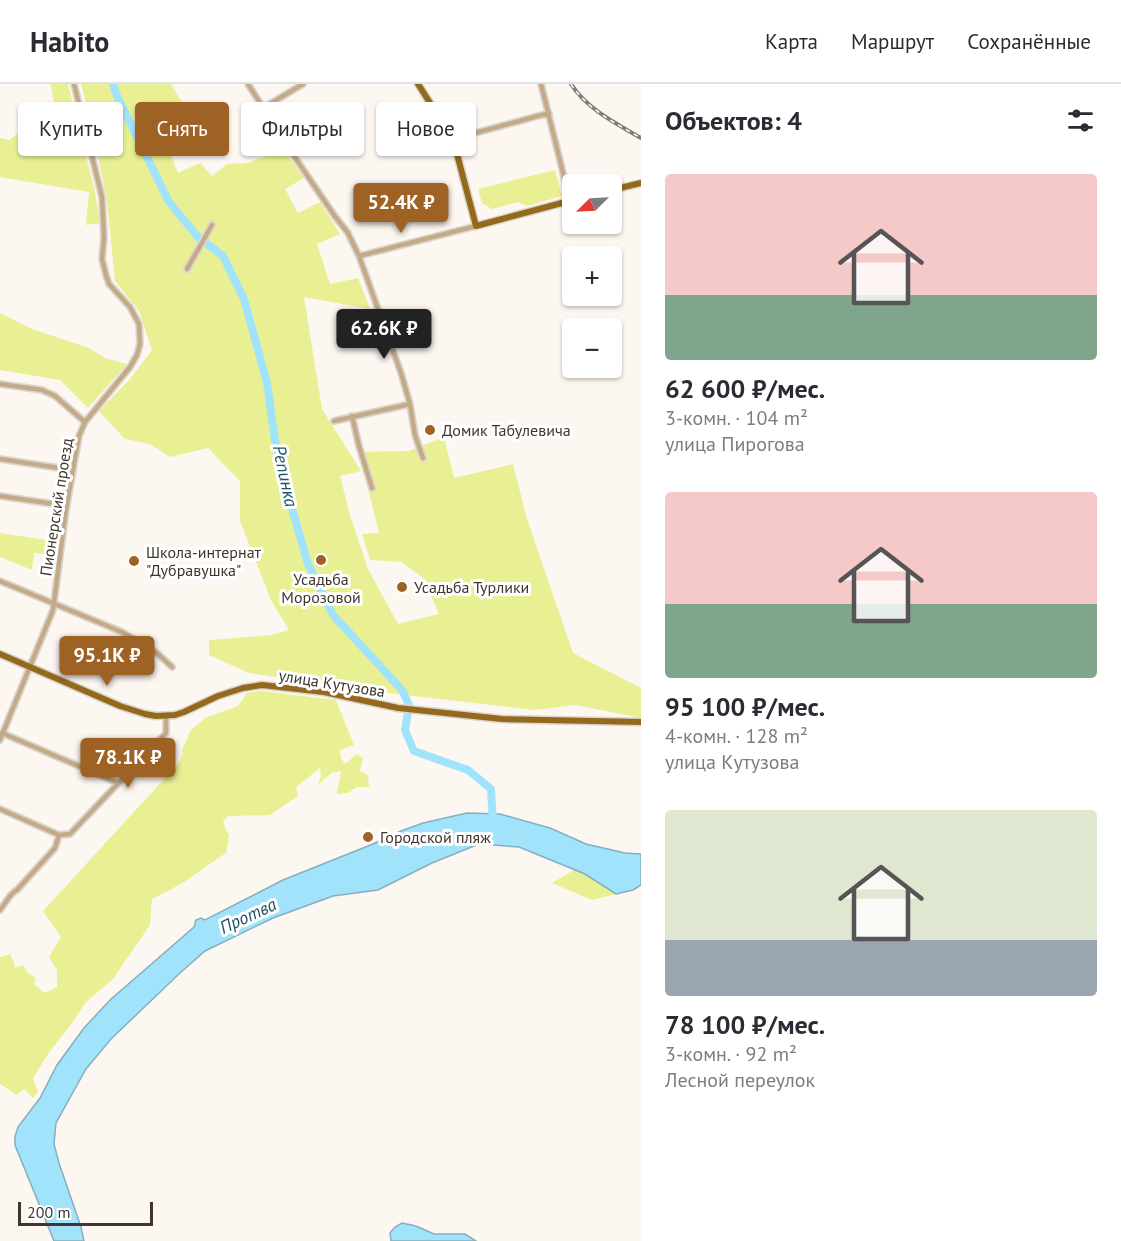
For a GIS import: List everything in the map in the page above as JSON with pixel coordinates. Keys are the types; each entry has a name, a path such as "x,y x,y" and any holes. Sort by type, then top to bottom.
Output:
{"main road":[{"path":"418,84 429,102"},
{"path":"457,156 476,226 562,203"},
{"path":"622,188 641,183"},
{"name":"улица Кутузова","path":"0,654 120,706 156,716 184,712 218,696 243,688 262,686 324,692 417,711 502,720 641,722"}],"street":[{"name":"Пионерский проезд","path":"0,740 50,620 79,436 85,422 130,367 140,344 139,324 130,307 109,284 105,275 102,259 104,238 102,197 74,84"},
{"path":"248,84 258,102"},
{"path":"272,102 303,84"},
{"path":"541,84 565,174"},
{"path":"476,134 549,113"},
{"path":"294,156 348,233 359,256 401,373 423,458"},
{"path":"187,269 212,225"},
{"path":"359,256 476,226"},
{"path":"0,384 42,390 55,396 85,422"},
{"path":"334,421 410,404"},
{"path":"352,416 372,488"},
{"path":"0,459 72,470"},
{"path":"0,496 67,506"},
{"path":"0,581 122,632 158,654 172,667"},
{"path":"0,809 59,835 69,834 166,733 166,716"},
{"path":"1,733 118,783"},
{"path":"0,910 12,892 17,890 55,848 59,835"}],"green space":[{"path":"51,84 68,84 72,102 54,102"},
{"path":"81,84 171,84 182,102 135,102 135,156 171,156 178,173 200,163 212,176 227,164 248,163 266,156 288,156 304,178 285,189 298,213 320,202 340,234 317,244 330,284 358,278 370,309 304,297 322,409 361,471 340,476 350,515 368,569 398,624 439,614 423,578 402,562 370,560 362,534 379,533 359,452 409,451 444,437 454,478 513,464 527,519 573,653 641,688 641,718 575,705 535,710 405,695 249,673 209,655 209,640 271,635 289,630 271,600 240,521 240,481 208,448 170,457 150,444 125,439 99,411 130,379 152,350 139,311 115,281 107,201 98,156 123,156 123,102 86,102"},
{"path":"18,133 18,156 86,156 100,223 86,225 89,192 0,177 0,138 9,140"},
{"path":"555,170 562,196 527,206 518,202 492,209 482,203 478,189"},
{"path":"0,313 32,329 89,348 105,358 127,364 88,408 60,380 0,370"},
{"path":"0,533 53,541 50,555 34,553 32,570 0,557"},
{"path":"261,691 336,700 354,745 340,750 341,758 345,764 357,754 363,758 360,771 368,775 369,787 357,787 348,793 337,794 341,771 331,773 318,785 321,775 320,768 296,787 298,796 270,815 228,816 223,822 229,836 226,853 181,884 152,899 150,925 113,979 86,1002 50,1051 33,1078 38,1092 33,1098 24,1089 17,1095 0,1084 0,957 10,954 15,968 23,965 27,972 36,978 34,984 45,993 57,987 57,970 49,957 61,937 43,911 178,764 191,730 205,718 238,706 247,693"},
{"path":"574,870 585,874 616,894 592,900 552,883"}],"water":[{"name":"Протва","path":"467,813 500,814 550,828 586,844 625,853 641,854 641,885 633,890 616,894 585,874 519,847 479,844 432,863 378,890 333,896 273,918 205,951 111,1039 86,1069 56,1123 54,1144 84,1241 54,1241 15,1145 15,1136 18,1127 40,1098 57,1065 84,1028 110,1000 194,927 196,920 201,918 205,920 283,880 401,831 423,823"},
{"path":"402,1223 434,1234 465,1234 476,1241 391,1241 390,1233"}],"waterway":[{"name":"Репинка","path":"113,84 169,202 198,237 223,256 244,299 267,383 275,440 286,488 308,564 333,615 402,690 409,705 405,730 414,751 468,770 491,789 493,823"}],"railway":[{"path":"571,84 593,108 641,138"}],"place":[{"name":"Домик Табулевича","path":"430,430"},
{"name":"Усадьба Морозовой","path":"321,560"},
{"name":"Школа-интернат \"Дубравушка\"","path":"134,561"},
{"name":"Усадьба Турлики","path":"402,587"},
{"name":"Городской пляж","path":"368,837"}]}
